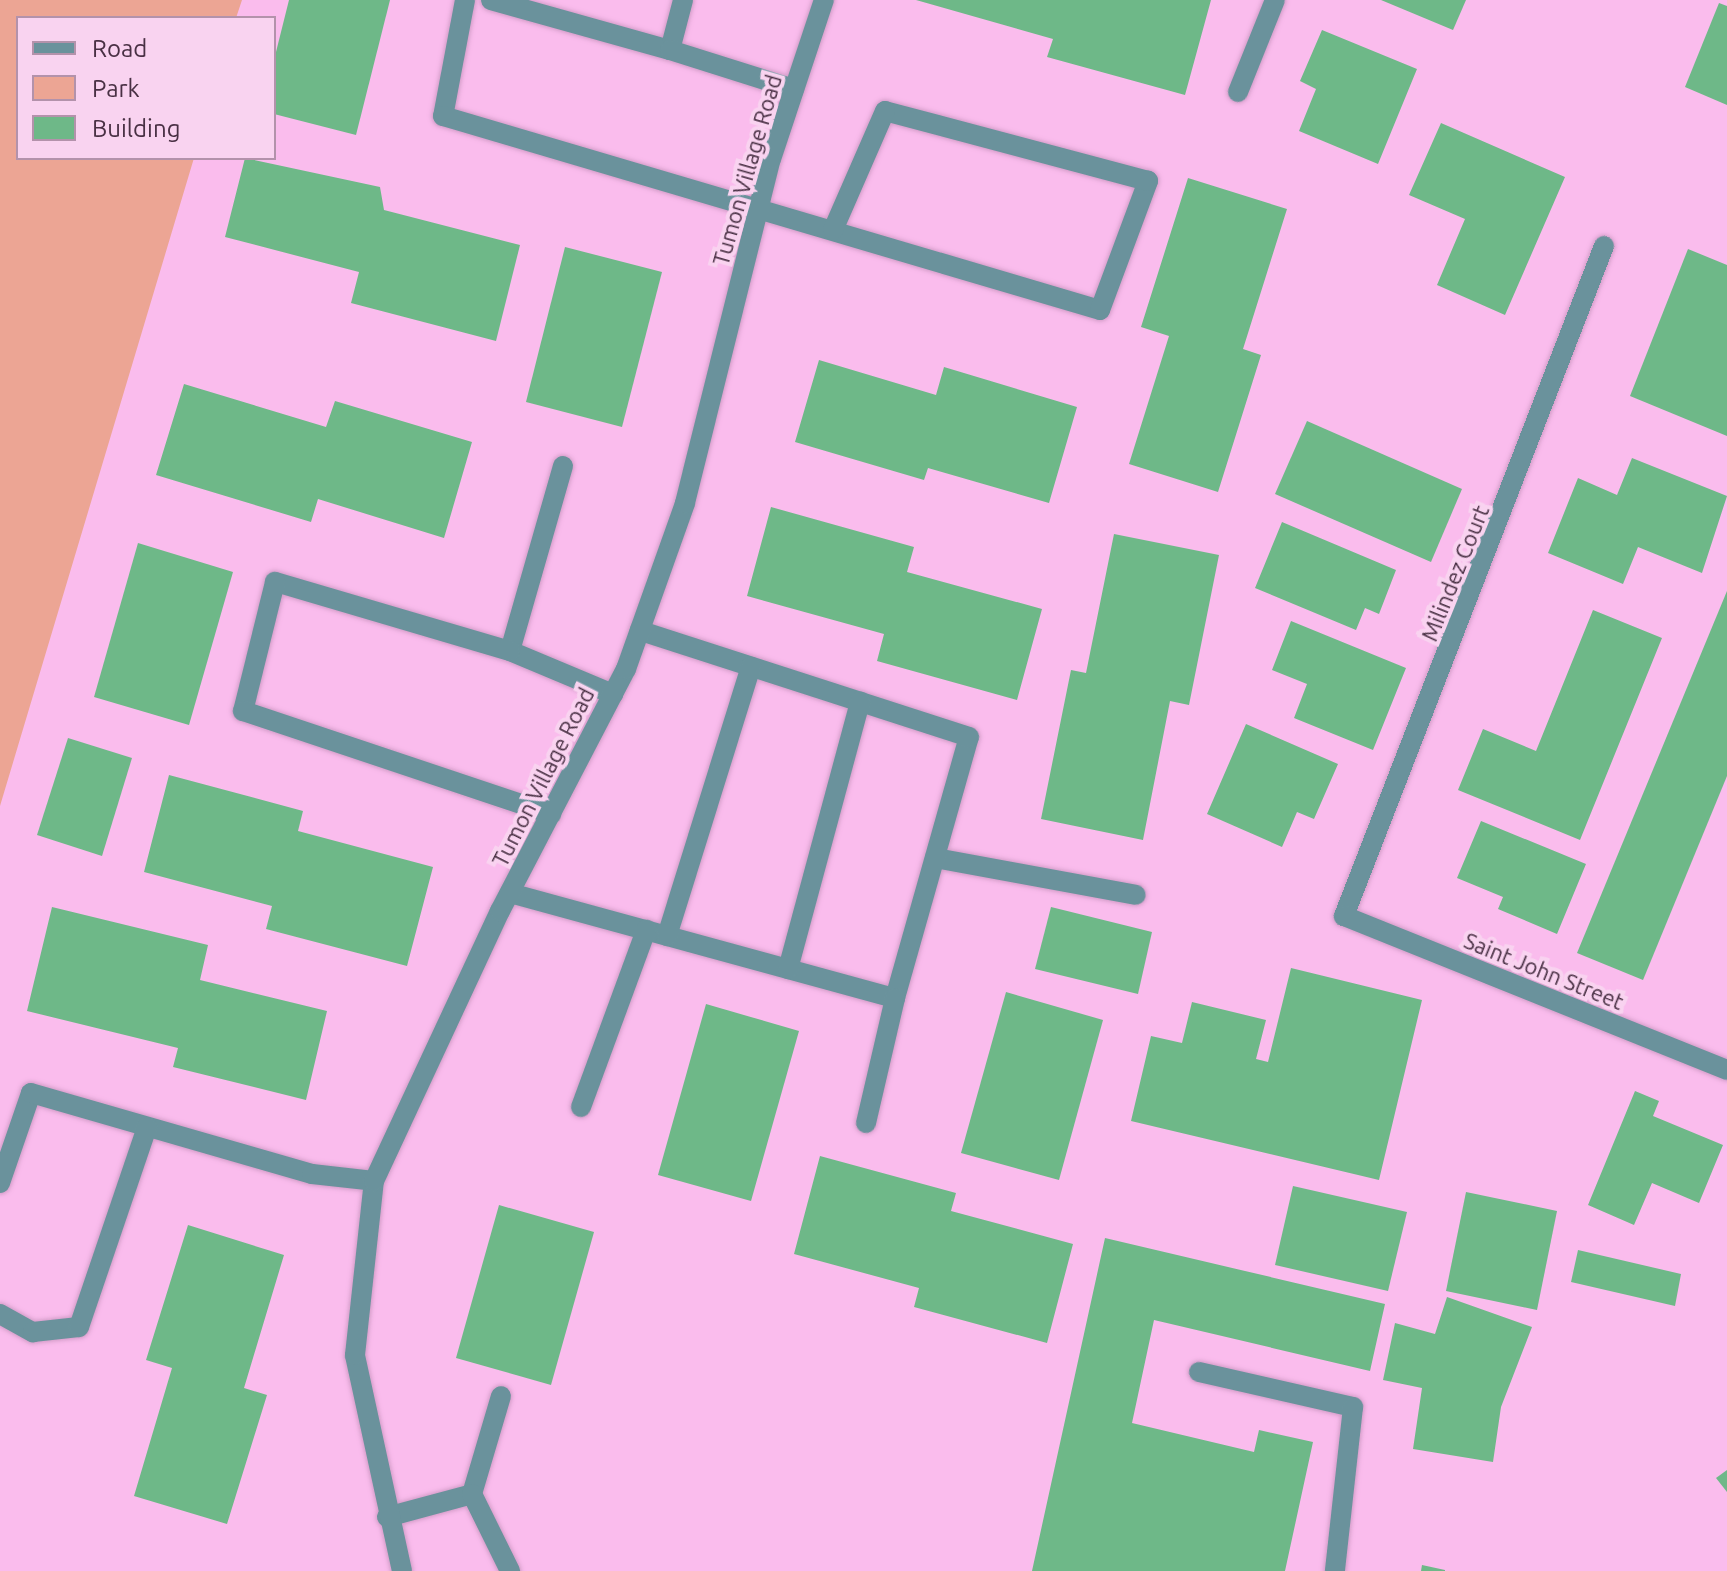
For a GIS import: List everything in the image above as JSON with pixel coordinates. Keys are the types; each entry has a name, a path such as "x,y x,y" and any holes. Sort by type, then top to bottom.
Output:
{"street":[{"path":"465,0 443,116 1100,310 1148,181 885,111 833,230"},
{"path":"491,0 670,50 794,89"},
{"path":"670,50 683,0"},
{"name":"Tumon Village Road","path":"402,1571 387,1517 355,1355 374,1181 510,893 613,694 640,631 685,503 759,207 824,0"},
{"path":"1238,92 1275,0"},
{"name":"Milindez Court","path":"1344,916 1604,246"},
{"path":"510,651 563,466"},
{"path":"551,814 243,711 275,582 510,651 613,694"},
{"path":"640,631 969,737 895,998 866,1123"},
{"path":"667,936 751,667"},
{"path":"788,969 860,702"},
{"path":"935,858 1136,895"},
{"path":"510,893 895,998"},
{"name":"Saint John Street","path":"1344,916 1727,1070"},
{"path":"581,1107 646,930"},
{"path":"0,1183 31,1093 312,1174 374,1181"},
{"path":"0,1314 33,1332 79,1327 147,1127"},
{"path":"1199,1372 1353,1407 1335,1571"},
{"path":"501,1396 472,1494 510,1571"},
{"path":"387,1517 472,1494"}],"green space":[{"path":"0,0 242,0 237,16 16,16 16,160 193,160 0,806"}],"building":[{"path":"289,0 390,0 356,135 276,115 276,52"},
{"path":"916,0 1211,0 1185,95 1047,57 1053,39"},
{"path":"1381,0 1466,0 1453,30"},
{"path":"1719,3 1727,6 1727,105 1685,87"},
{"path":"1322,30 1417,69 1378,164 1299,131 1316,89 1300,81"},
{"path":"1441,123 1565,177 1505,315 1437,285 1465,219 1409,195"},
{"path":"244,160 254,160 380,187 384,210 520,245 496,341 351,303 359,272 225,237"},
{"path":"1188,178 1287,209 1243,349 1261,355 1218,492 1129,464 1169,336 1141,327"},
{"path":"565,247 662,272 622,427 526,402"},
{"path":"1688,249 1727,265 1727,436 1630,396"},
{"path":"819,360 936,395 944,367 1077,407 1049,503 928,468 924,480 795,442"},
{"path":"184,384 326,427 335,401 472,442 444,538 318,499 311,522 156,475"},
{"path":"1307,421 1462,489 1431,562 1275,494"},
{"path":"1632,458 1727,496 1702,573 1638,547 1623,584 1548,553 1578,478 1617,495"},
{"path":"771,507 914,547 907,572 1042,609 1017,700 877,661 884,634 747,596"},
{"path":"1282,522 1396,570 1379,614 1365,608 1356,630 1255,588"},
{"path":"1114,534 1219,555 1189,705 1170,701 1143,840 1041,819 1071,670 1086,673"},
{"path":"138,543 233,572 189,725 94,697"},
{"path":"1727,591 1727,776 1643,980 1577,953"},
{"path":"1593,610 1662,638 1580,840 1458,790 1483,729 1536,751"},
{"path":"1291,621 1406,668 1373,750 1294,718 1307,684 1272,670"},
{"path":"1246,724 1338,764 1314,819 1297,812 1282,847 1207,814"},
{"path":"68,738 132,758 102,856 37,835"},
{"path":"169,775 303,811 298,831 433,867 407,966 266,929 272,906 144,872"},
{"path":"1481,821 1586,864 1557,934 1498,909 1503,897 1457,878"},
{"path":"52,907 208,945 200,980 327,1011 306,1100 173,1067 178,1048 27,1011"},
{"path":"1051,907 1152,932 1138,994 1035,969"},
{"path":"1291,968 1422,1000 1379,1180 1131,1121 1151,1036 1182,1043 1192,1002 1266,1020 1256,1059 1268,1062"},
{"path":"1006,992 1103,1020 1059,1180 961,1153"},
{"path":"706,1004 799,1031 751,1201 658,1175"},
{"path":"1635,1091 1659,1101 1653,1116 1723,1145 1699,1203 1652,1183 1634,1225 1588,1205"},
{"path":"820,1156 956,1193 951,1211 1073,1244 1047,1343 914,1307 919,1288 794,1254"},
{"path":"1293,1186 1407,1212 1388,1291 1275,1265"},
{"path":"1466,1192 1557,1211 1537,1310 1446,1291"},
{"path":"499,1205 594,1232 551,1385 456,1358"},
{"path":"188,1225 284,1255 244,1388 267,1395 227,1524 134,1496 172,1368 146,1360"},
{"path":"1105,1238 1385,1304 1370,1371 1154,1320 1132,1423 1254,1452 1259,1430 1313,1442 1285,1571 1032,1571"},
{"path":"1578,1250 1681,1274 1675,1306 1571,1282"},
{"path":"1447,1297 1532,1327 1501,1407 1493,1462 1413,1449 1422,1388 1383,1380 1395,1323 1435,1334"},
{"path":"1727,1470 1727,1492 1716,1478"},
{"path":"1422,1565 1445,1570 1445,1571 1421,1571"}]}
